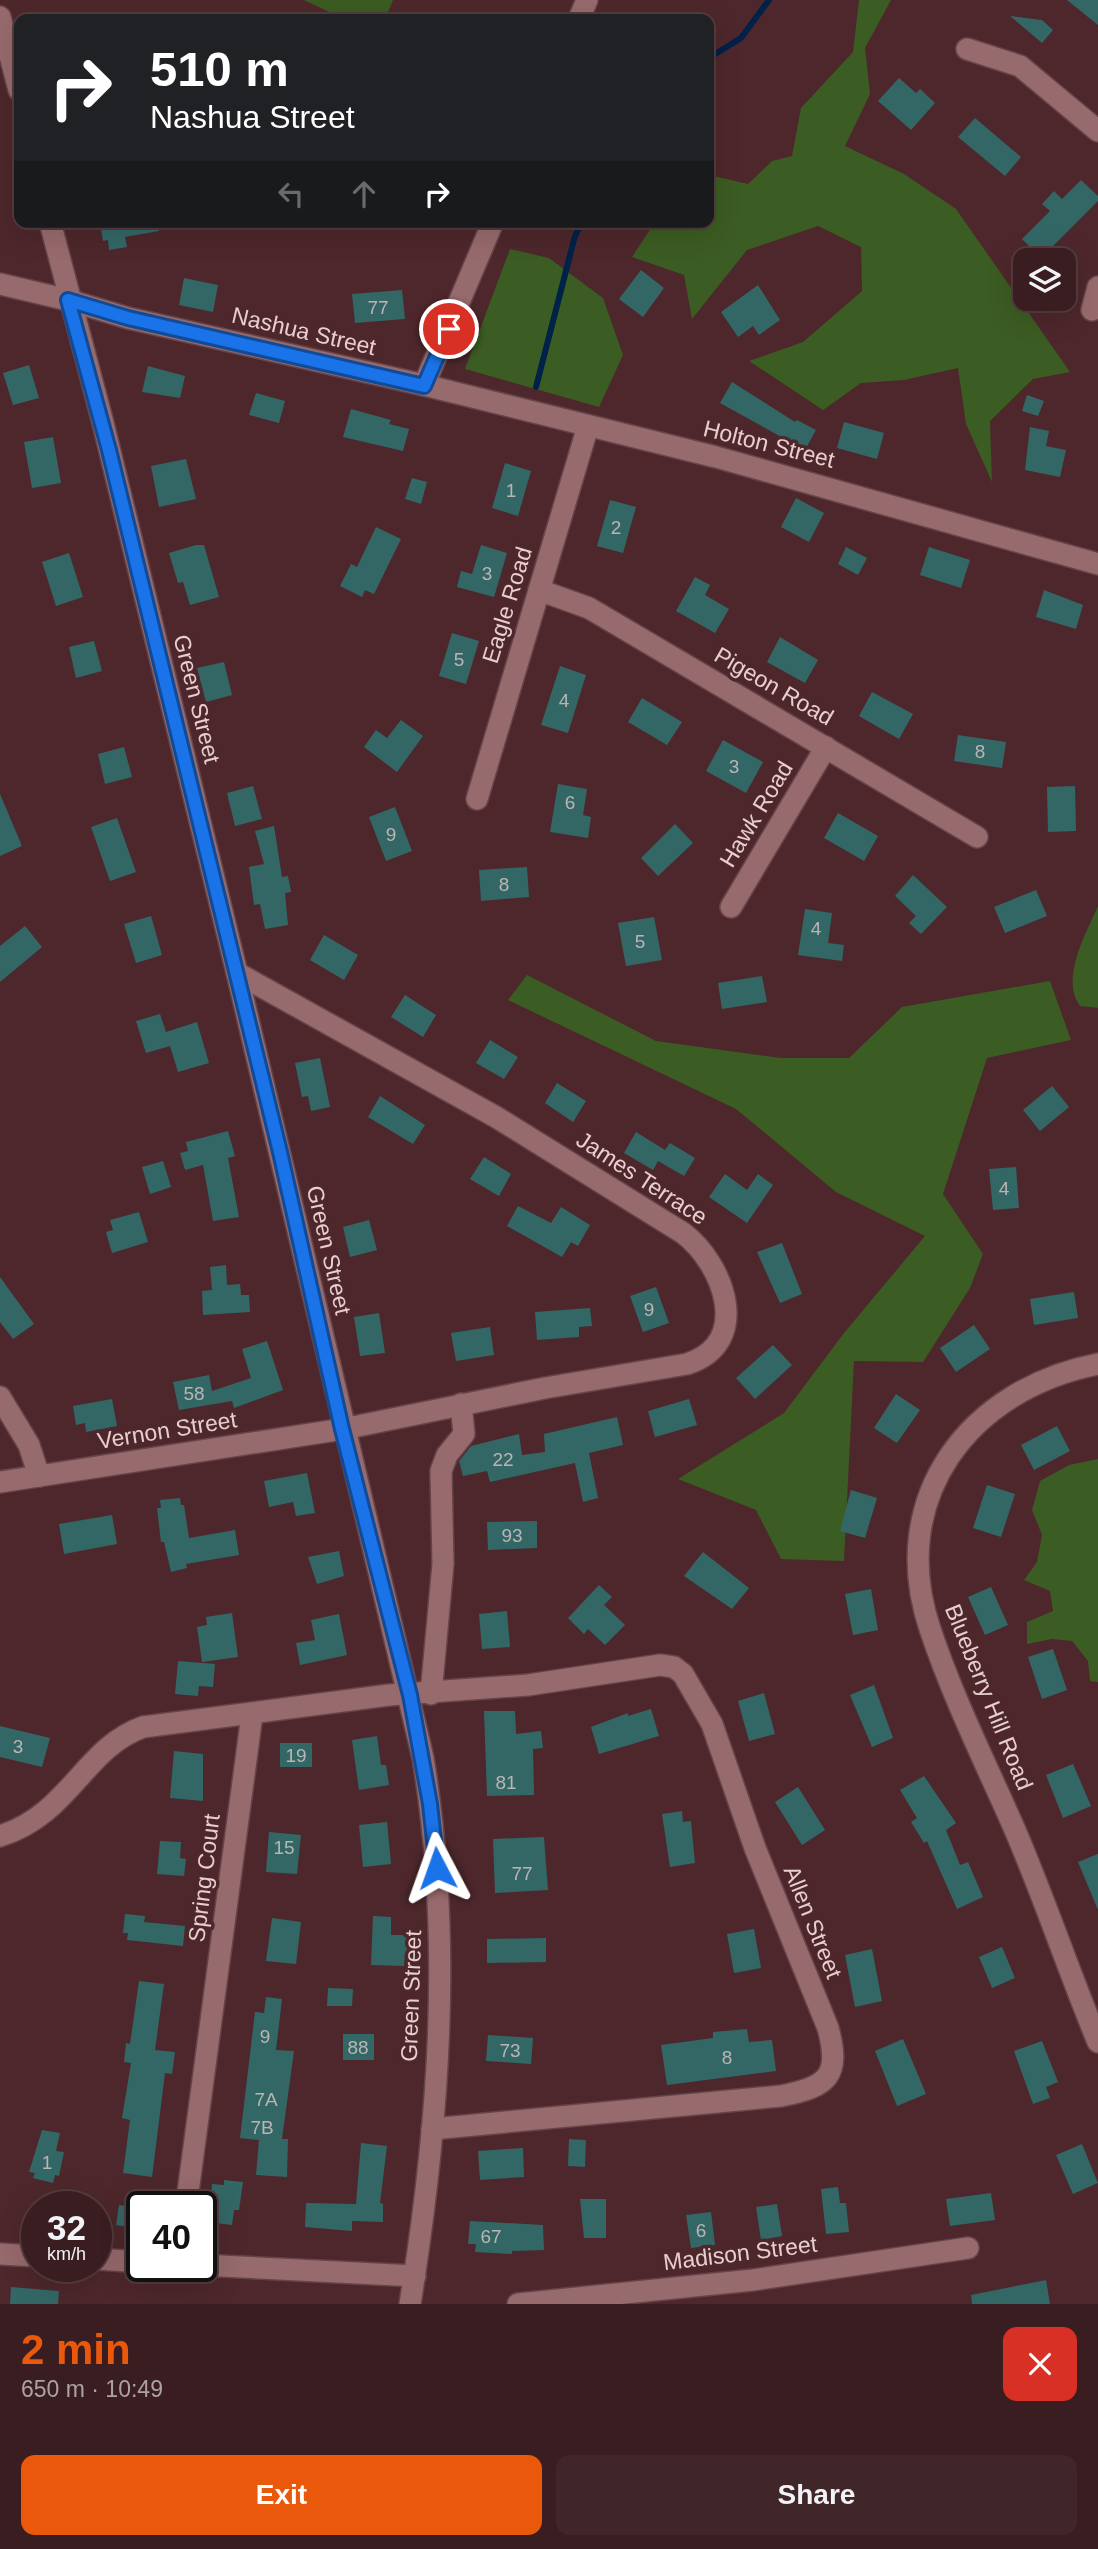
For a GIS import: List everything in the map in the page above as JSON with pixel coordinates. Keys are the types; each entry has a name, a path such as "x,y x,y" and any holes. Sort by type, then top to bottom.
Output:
{"street":[{"path":"1,27 14,72"},
{"path":"967,49 1020,66 1098,131"},
{"name":"Green Street","path":"51,228 68,300 103,423 237,973 342,1429 421,1694 440,1906 427,2200 410,2304"},
{"path":"424,386 491,228"},
{"name":"Nashua Street","path":"0,284 128,318 424,386"},
{"path":"1092,310 1098,287"},
{"name":"Holton Street","path":"424,386 844,491 1098,564"},
{"name":"Eagle Road","path":"477,799 588,426"},
{"name":"Pigeon Road","path":"539,590 589,608 977,837"},
{"name":"Hawk Road","path":"731,907 825,747"},
{"name":"James Terrace","path":"237,973 520,1131 683,1233 707,1257 723,1293 726,1310 721,1336 703,1358 687,1364 461,1404 342,1429"},
{"name":"Blueberry Hill Road","path":"1098,1364 1056,1375 1019,1390 992,1408 969,1430 949,1455 929,1498 921,1529 919,1560 930,1629 1030,1865 1098,2042"},
{"path":"0,1397 29,1445 39,1476"},
{"path":"0,1836 24,1827 45,1814 110,1747 131,1732 156,1724 252,1715 389,1695 421,1694 443,1564 441,1471 447,1455 464,1434 461,1404"},
{"name":"Vernon Street","path":"0,1482 342,1429"},
{"name":"Allen Street","path":"421,1694 538,1684 660,1665 674,1667 683,1674 712,1724 755,1848 828,2028 834,2054 827,2079 802,2092 697,2105 432,2129"},
{"name":"Spring Court","path":"188,2191 252,1715"},
{"name":"Madison Street","path":"518,2304 753,2280 968,2248"},
{"path":"0,2254 21,2255"},
{"path":"217,2266 415,2276"}],"green space":[{"path":"304,0 393,0 387,14 333,14"},
{"path":"859,0 891,0 865,48 870,94 845,146 904,174 956,209 1013,290 1013,311 1027,311 1070,372 1033,379 990,421 992,482 966,424 958,368 904,380 861,383 823,410 749,361 803,342 862,291 861,247 818,226 747,250 692,319 684,275 632,257 651,228 714,228 714,176 748,184 772,161 792,156 801,108 853,52"},
{"path":"510,249 549,258 603,298 623,355 599,407 465,369"},
{"path":"1098,906 1098,1008 1080,1006 1073,983 1077,956"},
{"path":"527,975 656,1041 781,1058 849,1058 902,1007 1050,981 1071,1040 987,1058 943,1194 983,1254 970,1288 923,1362 854,1361 844,1561 781,1559 756,1510 678,1479 784,1413 844,1333 925,1236 836,1192 736,1109 508,1000"},
{"path":"1098,1459 1098,1682 1090,1681 1088,1661 1072,1641 1052,1639 1027,1644 1027,1622 1053,1611 1050,1591 1024,1580 1037,1562 1042,1535 1032,1510 1040,1481 1069,1465"}],"building":[{"path":"1067,0 1098,0 1098,25"},
{"path":"1010,16 1042,20 1053,30 1042,43"},
{"path":"899,78 916,93 920,89 935,103 911,130 878,101"},
{"path":"975,118 1021,157 1005,176 958,137"},
{"path":"1081,180 1098,196 1098,201 1051,248 1031,248 1022,239 1050,211 1042,204 1054,191 1062,199"},
{"path":"101,228 159,228 159,231 125,237 127,247 109,250 108,240 103,241"},
{"path":"641,270 664,288 643,317 619,299"},
{"path":"184,278 218,285 213,312 179,305"},
{"path":"758,285 780,320 759,335 753,326 738,337 721,312"},
{"path":"402,290 405,319 355,323 352,294"},
{"path":"29,365 39,398 13,405 3,373"},
{"path":"148,366 185,376 180,398 142,392"},
{"path":"732,382 795,422 797,420 816,430 805,450 720,403"},
{"path":"256,393 285,401 279,423 249,415"},
{"path":"1027,395 1044,401 1038,416 1022,411"},
{"path":"351,409 391,420 389,424 409,429 403,451 343,437"},
{"path":"844,422 884,433 877,459 837,448"},
{"path":"1030,427 1049,431 1046,446 1066,450 1060,477 1025,470"},
{"path":"53,437 61,483 32,488 24,442"},
{"path":"186,459 196,499 159,507 151,466"},
{"path":"505,463 531,471 518,516 492,508"},
{"path":"412,478 427,482 421,504 405,499"},
{"path":"796,498 824,513 809,542 781,527"},
{"path":"610,500 636,507 623,553 597,546"},
{"path":"376,527 401,539 374,594 365,590 362,597 340,586 351,564 357,567"},
{"path":"204,545 219,597 190,605 183,582 178,583 169,553"},
{"path":"481,545 507,553 494,597 457,587 461,571 472,574"},
{"path":"846,547 867,558 858,575 838,564"},
{"path":"929,547 970,560 961,588 920,575"},
{"path":"69,553 83,597 56,606 42,562"},
{"path":"695,577 710,585 705,595 729,609 715,633 676,611"},
{"path":"1044,590 1083,605 1076,629 1036,617"},
{"path":"452,633 479,641 466,684 439,676"},
{"path":"780,637 818,660 805,683 767,662"},
{"path":"94,641 102,671 76,678 69,647"},
{"path":"224,662 232,695 206,702 197,668"},
{"path":"560,666 586,675 568,733 541,725"},
{"path":"872,692 913,714 899,739 859,716"},
{"path":"642,698 682,722 667,745 628,722"},
{"path":"401,720 423,736 397,772 364,747 376,730 387,738"},
{"path":"958,735 1006,742 1002,768 954,761"},
{"path":"723,740 763,762 746,793 706,771"},
{"path":"124,747 132,777 105,784 98,754"},
{"path":"558,784 587,789 583,815 591,817 588,838 550,832"},
{"path":"253,786 262,819 235,826 227,793"},
{"path":"1075,786 1076,831 1048,832 1047,787"},
{"path":"0,794 22,846 0,856"},
{"path":"395,807 412,851 386,861 369,817"},
{"path":"838,813 878,836 864,861 824,838"},
{"path":"117,818 136,872 110,881 91,827"},
{"path":"675,824 693,843 658,876 641,858"},
{"path":"274,826 282,877 288,876 291,892 285,893 288,925 265,929 260,904 254,905 249,867 264,864 255,831"},
{"path":"527,867 529,897 481,901 479,870"},
{"path":"913,875 947,907 921,934 909,923 916,916 895,896"},
{"path":"1036,890 1047,916 1005,933 994,907"},
{"path":"805,909 832,913 828,943 844,945 842,961 798,955"},
{"path":"151,916 162,955 136,963 124,924"},
{"path":"654,917 662,960 626,966 618,923"},
{"path":"25,926 42,947 0,982 0,946"},
{"path":"324,935 358,955 344,980 310,960"},
{"path":"762,976 767,1002 722,1009 718,983"},
{"path":"405,995 436,1015 423,1037 391,1017"},
{"path":"160,1014 166,1032 197,1022 209,1063 178,1072 170,1046 146,1053 136,1021"},
{"path":"490,1040 518,1057 504,1079 476,1063"},
{"path":"320,1058 330,1107 311,1111 308,1096 302,1097 295,1063"},
{"path":"557,1083 586,1101 573,1122 545,1103"},
{"path":"1052,1086 1069,1107 1040,1131 1023,1110"},
{"path":"380,1096 425,1125 413,1144 368,1117"},
{"path":"228,1131 235,1156 228,1158 239,1217 213,1221 203,1165 185,1170 180,1153 188,1151 186,1142"},
{"path":"636,1132 665,1150 670,1143 695,1158 684,1176 658,1161 653,1170 624,1153"},
{"path":"484,1157 511,1174 499,1196 470,1179"},
{"path":"163,1161 171,1187 150,1194 142,1167"},
{"path":"1016,1167 1019,1208 993,1210 989,1169"},
{"path":"725,1174 747,1190 758,1174 773,1185 747,1223 709,1197"},
{"path":"518,1206 551,1223 561,1207 590,1225 578,1246 571,1242 562,1257 507,1226"},
{"path":"139,1212 148,1242 112,1253 106,1232 113,1230 110,1220"},
{"path":"369,1220 377,1250 350,1257 343,1227"},
{"path":"782,1243 802,1294 780,1303 757,1252"},
{"path":"226,1265 227,1285 240,1284 241,1295 249,1295 250,1312 203,1315 202,1291 212,1290 210,1267"},
{"path":"0,1277 34,1324 13,1339 0,1322"},
{"path":"656,1287 669,1323 643,1332 630,1296"},
{"path":"1074,1292 1078,1318 1034,1325 1030,1299"},
{"path":"590,1308 592,1326 579,1327 579,1337 537,1340 535,1312"},
{"path":"379,1313 385,1353 360,1356 354,1317"},
{"path":"974,1325 990,1349 956,1372 940,1348"},
{"path":"490,1327 494,1355 456,1361 451,1333"},
{"path":"267,1341 283,1390 234,1408 232,1401 179,1410 173,1382 209,1375 212,1391 251,1378 242,1349"},
{"path":"773,1345 792,1365 755,1399 736,1378"},
{"path":"896,1394 920,1410 897,1443 874,1428"},
{"path":"112,1399 117,1426 86,1432 85,1423 76,1425 73,1406"},
{"path":"689,1399 697,1425 655,1437 648,1411"},
{"path":"617,1417 623,1445 589,1453 598,1498 583,1502 575,1463 490,1482 487,1471 463,1476 459,1461 471,1446 519,1434 522,1455 545,1452 544,1434"},
{"path":"1057,1426 1070,1451 1034,1470 1021,1445"},
{"path":"307,1473 315,1513 296,1516 293,1502 269,1507 264,1481"},
{"path":"987,1485 1015,1494 1001,1537 973,1528"},
{"path":"851,1490 877,1498 865,1538 840,1531"},
{"path":"180,1498 181,1505 184,1505 189,1538 235,1530 239,1555 186,1564 187,1568 171,1572 164,1542 161,1542 157,1508 161,1508 160,1500"},
{"path":"112,1515 117,1544 64,1554 59,1524"},
{"path":"537,1521 537,1548 488,1550 487,1522"},
{"path":"339,1551 344,1576 317,1584 308,1557"},
{"path":"703,1552 749,1588 732,1609 684,1576"},
{"path":"599,1585 612,1597 604,1605 625,1625 605,1645 588,1629 584,1634 568,1618"},
{"path":"991,1587 1008,1625 985,1635 968,1597"},
{"path":"871,1589 878,1630 853,1635 845,1594"},
{"path":"507,1611 510,1647 482,1649 479,1614"},
{"path":"232,1613 238,1657 202,1662 197,1627 207,1625 206,1617"},
{"path":"339,1614 347,1655 300,1665 296,1643 315,1640 311,1620"},
{"path":"1053,1649 1067,1690 1042,1699 1028,1657"},
{"path":"178,1661 215,1664 213,1687 199,1686 198,1696 175,1694"},
{"path":"874,1685 893,1738 872,1747 850,1695"},
{"path":"764,1693 775,1734 749,1741 738,1701"},
{"path":"651,1709 659,1736 599,1754 591,1727 628,1713 628,1716"},
{"path":"484,1711 515,1711 516,1734 541,1731 543,1748 533,1749 534,1795 487,1796"},
{"path":"0,1726 50,1738 42,1767 0,1757"},
{"path":"377,1736 381,1765 386,1765 389,1785 359,1790 352,1740"},
{"path":"280,1743 312,1743 312,1767 280,1767"},
{"path":"174,1751 203,1754 203,1801 170,1798"},
{"path":"1073,1764 1091,1806 1063,1818 1046,1775"},
{"path":"924,1776 956,1823 946,1830 960,1865 968,1862 983,1897 957,1909 927,1841 924,1843 911,1822 917,1818 900,1790"},
{"path":"798,1787 825,1830 802,1845 775,1802"},
{"path":"682,1811 683,1822 691,1821 695,1863 670,1867 662,1814"},
{"path":"387,1822 391,1864 363,1867 359,1825"},
{"path":"269,1832 301,1835 297,1874 266,1872"},
{"path":"544,1837 548,1890 495,1893 493,1839"},
{"path":"160,1841 181,1842 180,1858 186,1859 184,1876 157,1874"},
{"path":"1098,1854 1098,1910 1078,1862"},
{"path":"125,1914 145,1916 144,1922 185,1926 183,1946 127,1940 128,1933 123,1933"},
{"path":"373,1916 391,1917 391,1935 410,1935 410,1954 405,1953 404,1966 371,1965"},
{"path":"272,1918 301,1922 296,1964 266,1961"},
{"path":"754,1929 761,1968 734,1973 727,1934"},
{"path":"546,1938 546,1962 487,1963 487,1939"},
{"path":"1002,1947 1015,1978 992,1988 979,1957"},
{"path":"872,1949 882,2001 855,2007 845,1955"},
{"path":"139,1981 164,1984 155,2050 175,2052 172,2074 165,2073 152,2177 123,2173 130,2120 122,2118 131,2063 124,2062 126,2043 130,2044"},
{"path":"328,1988 353,1989 352,2006 327,2006"},
{"path":"266,1997 282,1999 276,2050 294,2051 282,2139 288,2139 287,2177 256,2175 259,2140 240,2138 255,2012 264,2013"},
{"path":"747,2029 749,2042 772,2040 776,2071 667,2085 661,2045 713,2038 713,2032"},
{"path":"343,2034 374,2034 374,2060 343,2060"},
{"path":"488,2035 533,2038 531,2064 486,2061"},
{"path":"903,2039 926,2094 897,2106 875,2051"},
{"path":"1042,2041 1058,2082 1046,2087 1050,2098 1033,2104 1014,2051"},
{"path":"42,2130 60,2133 56,2151 64,2152 59,2176 55,2175 53,2183 33,2178 35,2173 29,2172"},
{"path":"569,2139 586,2140 585,2167 568,2166"},
{"path":"361,2143 387,2146 380,2203 383,2204 383,2222 352,2221 352,2231 305,2227 306,2203 356,2204"},
{"path":"1082,2144 1098,2183 1073,2194 1056,2155"},
{"path":"523,2148 524,2177 480,2180 478,2151"},
{"path":"224,2180 243,2182 239,2210 234,2210 232,2225 217,2223 217,2191 211,2191 212,2184 224,2185"},
{"path":"838,2187 840,2203 846,2203 849,2232 826,2234 821,2189"},
{"path":"991,2193 995,2220 950,2226 946,2199"},
{"path":"580,2199 606,2199 606,2238 584,2238"},
{"path":"777,2204 782,2236 761,2240 756,2207"},
{"path":"119,2205 126,2206 126,2227 116,2225"},
{"path":"711,2212 715,2245 691,2248 686,2215"},
{"path":"470,2221 543,2225 544,2250 512,2251 512,2254 475,2252 476,2244 468,2244"},
{"path":"1046,2280 1050,2304 972,2304 971,2295"},
{"path":"11,2287 59,2291 58,2304 10,2304"}],"waterway":[{"path":"714,55 741,38 769,0"},
{"path":"536,387 579,228"}],"route":[{"path":"437,1868 435,1835 423,1758 410,1695 342,1429 280,1152 103,423 68,300 115,315 424,386 449,329"}]}
